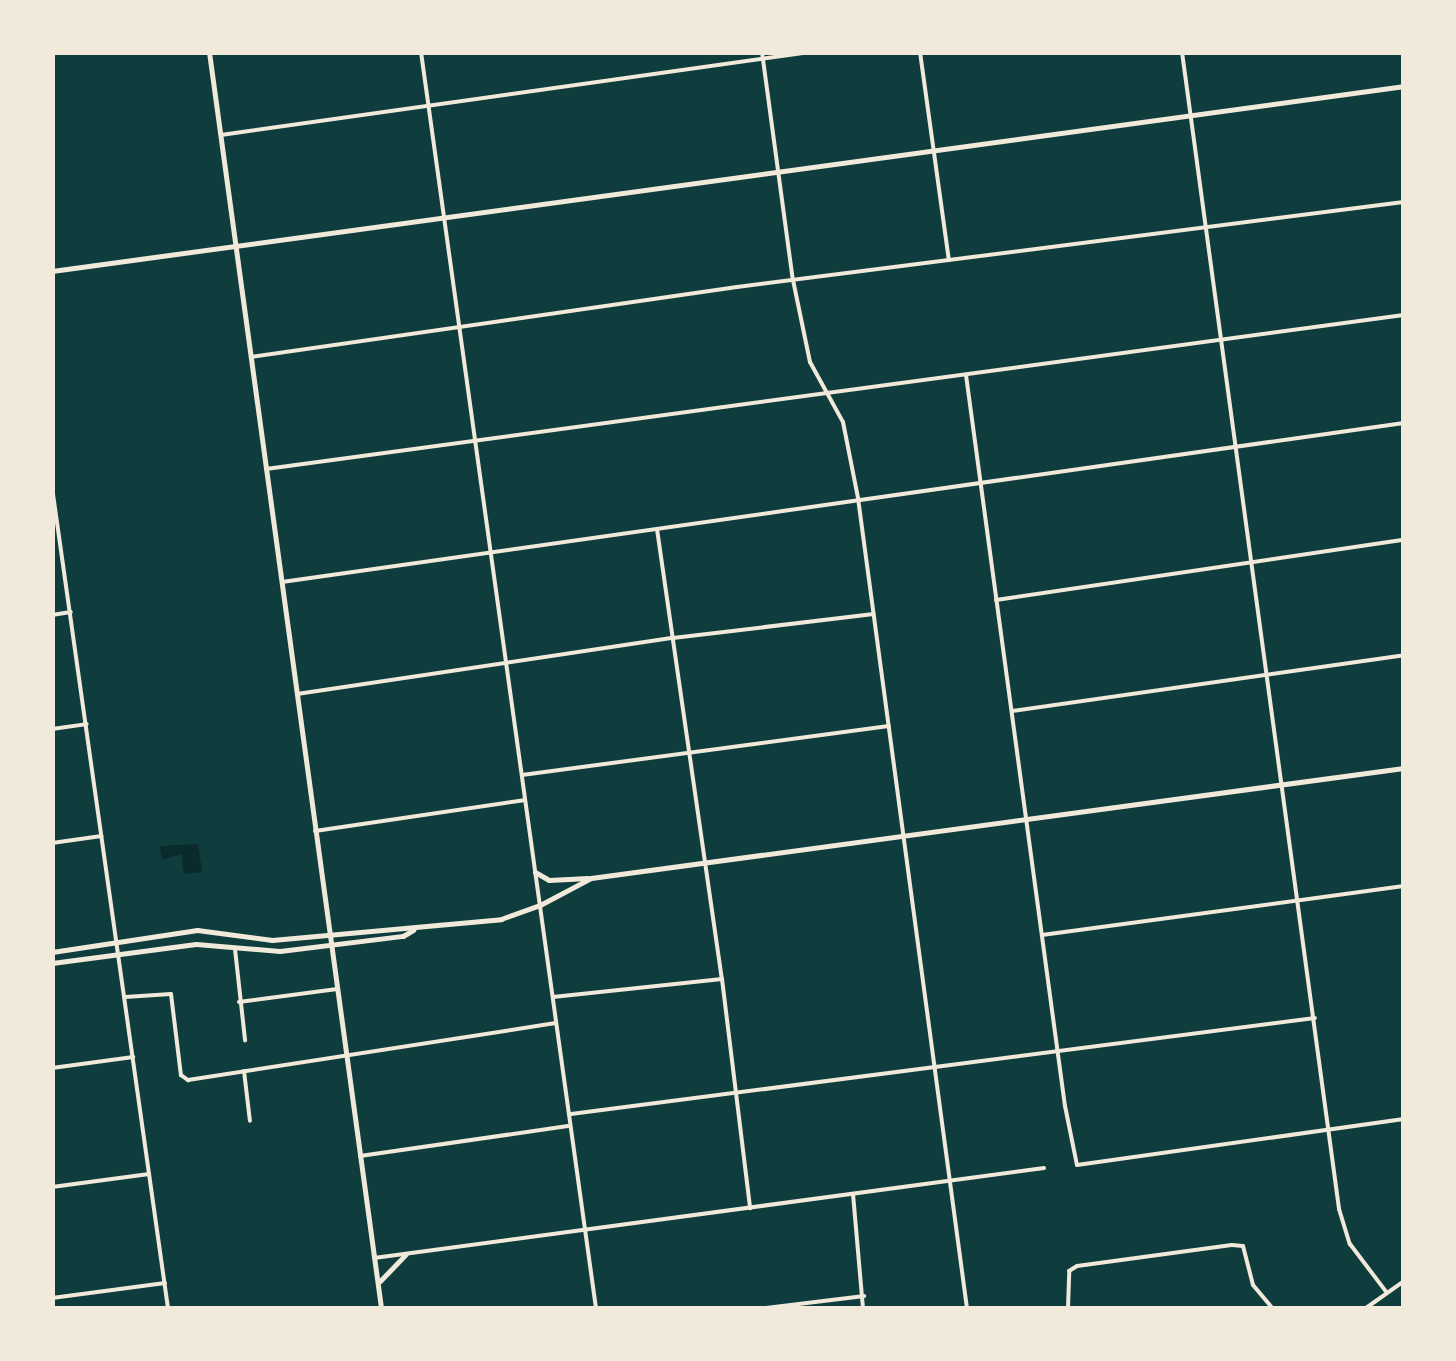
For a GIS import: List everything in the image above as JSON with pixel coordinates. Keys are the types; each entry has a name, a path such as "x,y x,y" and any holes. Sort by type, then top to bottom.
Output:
{"street":[{"path":"209,52 382,1308"},
{"path":"422,52 596,1308"},
{"path":"220,134 810,52"},
{"path":"920,52 950,260"},
{"path":"1182,52 1339,1209 1350,1244 1387,1293"},
{"path":"763,56 793,280 810,362 843,422 858,498 967,1308"},
{"path":"52,271 1404,86"},
{"path":"251,356 793,280 1404,202"},
{"path":"266,468 1404,315"},
{"path":"966,375 1077,1165 1404,1119"},
{"path":"282,582 1404,423"},
{"path":"52,487 168,1308"},
{"path":"656,528 722,979 750,1208"},
{"path":"996,600 1404,540"},
{"path":"52,615 72,612"},
{"path":"297,694 673,638 874,614"},
{"path":"1011,711 1404,655"},
{"path":"52,728 87,724"},
{"path":"520,775 889,726"},
{"path":"535,872 549,880 591,878 1404,768"},
{"path":"316,830 524,800"},
{"path":"52,843 102,836"},
{"path":"52,963 196,944 280,951 403,936 413,930 502,918 540,905 591,878"},
{"path":"1042,935 1404,886"},
{"path":"52,952 197,930 272,940 402,926 413,930"},
{"path":"235,949 245,1040"},
{"path":"553,998 722,979"},
{"path":"240,1002 337,989"},
{"path":"125,998 171,994 181,1076 188,1080 556,1023"},
{"path":"568,1115 1314,1018"},
{"path":"52,1068 133,1056"},
{"path":"244,1070 250,1121"},
{"path":"360,1156 570,1126"},
{"path":"374,1258 1044,1168"},
{"path":"52,1187 149,1174"},
{"path":"853,1194 862,1308"},
{"path":"1068,1308 1069,1271 1078,1266 1232,1245 1242,1246 1253,1284 1272,1308"},
{"path":"378,1283 391,1265 406,1254"},
{"path":"1366,1308 1404,1281"},
{"path":"52,1298 165,1283"},
{"path":"766,1308 864,1296"},
{"path":"473,1308 487,1308"}],"water":[{"path":"198,844 202,872 184,874 181,854 162,860 160,846"}]}
